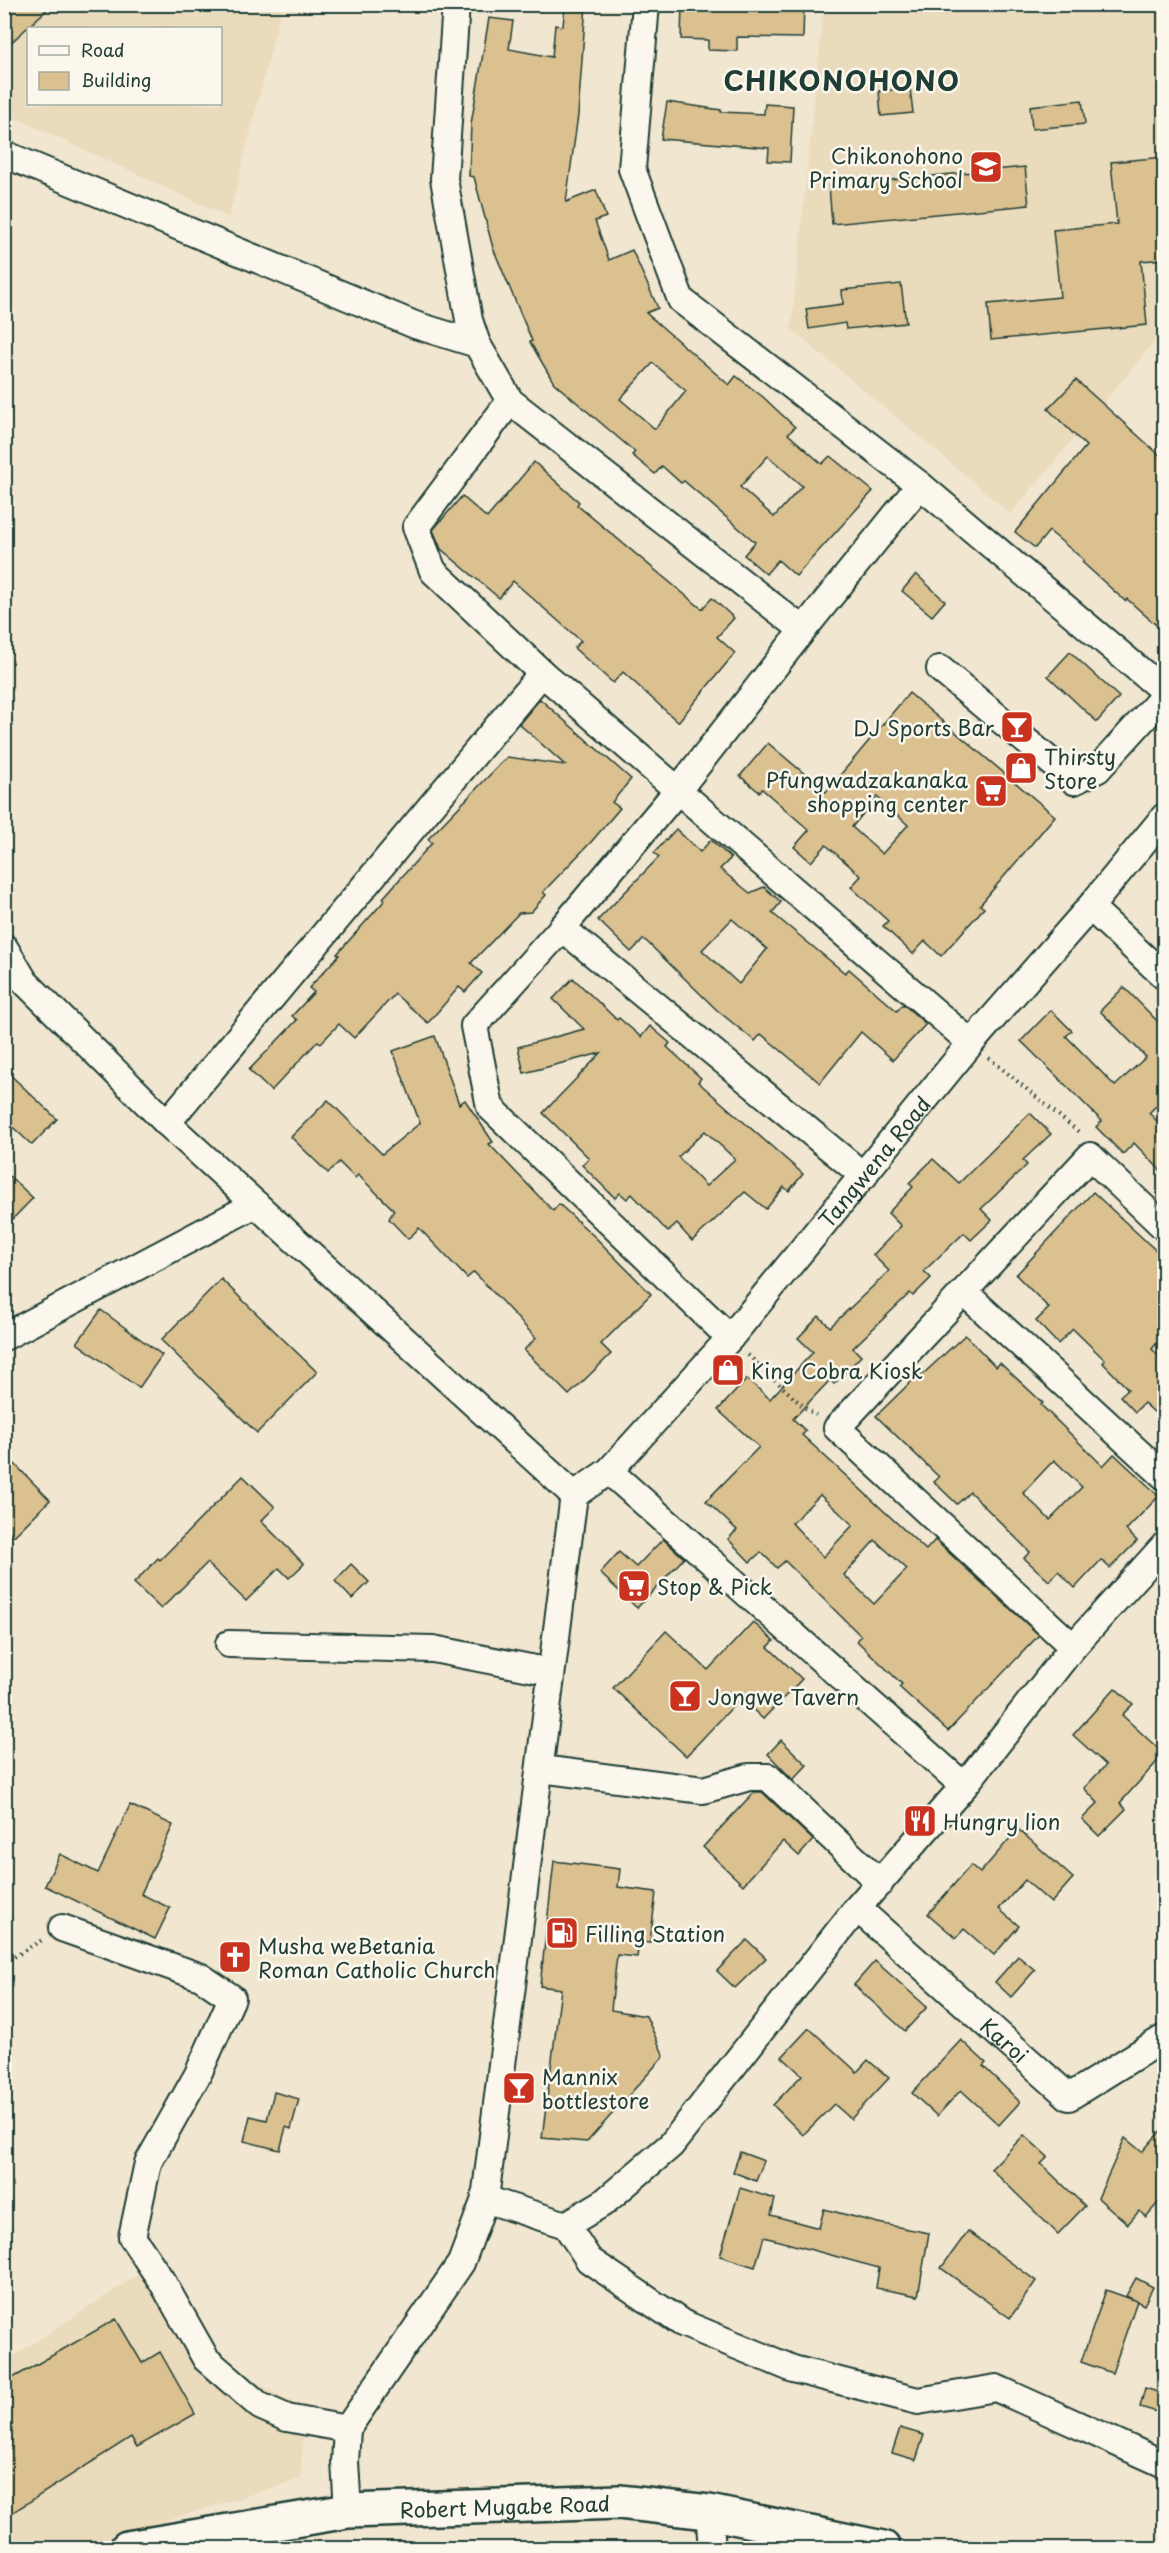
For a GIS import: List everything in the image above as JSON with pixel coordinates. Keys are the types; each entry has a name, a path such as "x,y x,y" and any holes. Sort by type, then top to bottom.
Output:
{"main road":[{"name":"Robert Mugabe Road","path":"127,2548 348,2511 619,2502 709,2512 883,2548"}],"street":[{"path":"456,4 444,179 469,320 477,344 510,401 802,630"},
{"path":"646,4 632,169 681,300 920,484 1164,690"},
{"path":"4,154 415,325 477,344"},
{"path":"510,401 416,527 433,571 542,673 971,1043"},
{"path":"730,1338 490,1107 474,1026 562,928 678,790 802,630 920,484"},
{"path":"940,669 1074,781 1098,769 1164,696"},
{"path":"167,1123 542,673"},
{"name":"Tangwena Road","path":"574,1495 609,1472 730,1338 971,1043 1090,907 1164,817"},
{"path":"1090,907 1164,976"},
{"path":"562,928 864,1176"},
{"path":"4,947 25,982 167,1123 574,1495 485,2199 460,2263 347,2428 345,2462 348,2511"},
{"path":"1073,1647 837,1428 1090,1156 1164,1227"},
{"path":"4,1337 256,1204"},
{"path":"965,1293 1164,1476"},
{"path":"609,1472 964,1786"},
{"path":"566,2225 603,2204 671,2145 857,1908 964,1786 1073,1647 1164,1546"},
{"path":"229,1644 433,1649 551,1672"},
{"path":"541,1769 704,1790 749,1777 768,1777 880,1883"},
{"name":"Karoi","path":"857,1908 1069,2097 1164,2038"},
{"path":"62,1928 201,1977 232,1998 198,2074 148,2163 132,2237 164,2283 206,2359 260,2406 287,2418 347,2428"},
{"path":"485,2199 566,2225 588,2260 682,2323 793,2369 918,2401 996,2388 1164,2463"},
{"path":"709,2512 712,2548"}],"path":[{"path":"971,1043 1079,1131 1090,1156"},
{"path":"730,1338 805,1408 837,1428"},
{"path":"4,1963 62,1928"}],"shaded area":[{"path":"5,5 282,5 229,217 5,113"},
{"name":"Chikonohono Primary School","path":"824,5 1164,5 1164,330 1011,514 791,329"},
{"path":"145,2270 222,2363 304,2409 301,2479 77,2548 5,2548 5,2362"}],"building":[{"path":"4,4 53,4 27,27 4,49"},
{"path":"565,4 586,4 578,115 566,202 596,190 606,217 595,221 609,260 632,250 658,308 646,313 729,385 736,376 763,397 795,427 788,434 822,464 830,456 873,491 796,576 778,560 766,574 744,555 755,542 684,481 681,483 662,466 655,474 632,455 635,452 554,383 530,342 532,341 493,248 474,177 469,176 471,124 489,18 513,21 509,49 552,57 555,25 563,26","holes":["653,363 686,391 655,429 620,399","768,456 802,486 774,517 740,487"]},
{"path":"682,4 804,4 803,38 737,37 737,51 708,50 708,40 681,39"},
{"path":"910,88 913,113 881,116 879,91"},
{"path":"1082,100 1085,124 1032,129 1030,106"},
{"path":"667,102 721,110 721,112 764,114 765,104 793,106 790,162 768,161 769,148 661,139"},
{"path":"1164,157 1164,259 1141,261 1147,325 991,340 988,304 1060,297 1053,230 1117,224 1111,162"},
{"path":"1025,167 1029,205 832,224 829,186"},
{"path":"901,284 906,323 846,329 845,323 809,329 806,309 843,304 842,290"},
{"path":"1076,380 1164,459 1164,632 1127,599 1125,601 1082,562 1084,560 1049,531 1035,548 1015,532 1086,446 1048,409"},
{"path":"534,462 579,502 577,505 702,609 712,598 734,618 717,637 735,653 678,722 623,672 613,683 574,648 581,641 513,581 499,598 441,549 433,530 462,496 487,518"},
{"path":"916,574 945,601 932,616 902,591"},
{"path":"1070,652 1119,697 1097,722 1048,676"},
{"path":"909,693 1055,816 980,905 984,908 941,956 925,941 913,954 883,926 888,921 851,887 861,876 826,845 811,862 794,847 809,830 762,789 759,792 740,776 768,743 826,792","holes":["877,797 908,825 882,854 852,827"]},
{"path":"540,699 631,779 612,802 620,808 543,892 546,895 531,912 519,913 471,963 482,973 465,992 459,987 428,1023 395,994 354,1038 339,1024 321,1043 318,1041 271,1091 249,1070 297,1020 292,1016 314,992 309,988 432,843 428,839 507,757 565,765 519,724"},
{"path":"676,829 700,852 711,840 731,858 720,869 750,893 764,887 781,902 772,913 845,973 849,969 897,1011 903,1004 926,1024 893,1060 861,1032 820,1083 761,1034 755,1041 718,1011 644,939 631,952 598,920 659,857 654,853","holes":["732,919 767,949 739,984 702,950"]},
{"path":"573,978 617,1020 619,1018 641,1037 650,1026 670,1043 667,1047 701,1078 698,1082 803,1174 789,1191 784,1187 766,1209 745,1192 692,1241 677,1224 668,1232 632,1194 627,1199 620,1193 615,1198 582,1165 589,1158 543,1113 601,1053 524,1073 518,1047 584,1029 553,999","holes":["705,1131 735,1159 706,1186 678,1157"]},
{"path":"1124,987 1164,1028 1164,1098 1149,1113 1164,1128 1164,1174 1134,1143 1123,1154 1096,1127 1102,1121 1021,1041 1051,1010 1072,1031 1066,1036 1115,1086 1146,1057 1100,1011"},
{"path":"435,1036 459,1104 465,1100 493,1142 489,1144 553,1211 559,1204 651,1294 601,1344 611,1354 569,1395 524,1350 536,1338 474,1272 467,1278 419,1228 408,1239 389,1219 394,1210 358,1175 355,1178 339,1162 328,1173 291,1137 328,1100 382,1154 420,1123 393,1051"},
{"path":"4,1069 57,1119 32,1145 4,1119"},
{"path":"1030,1113 1051,1134 1023,1160 1027,1165 981,1209 992,1220 971,1240 964,1233 924,1271 931,1278 913,1296 910,1293 853,1348 861,1356 834,1384 830,1380 793,1419 806,1431 802,1435 926,1550 935,1540 1039,1635 948,1731 899,1687 902,1684 857,1641 861,1636 785,1561 777,1568 761,1552 750,1562 728,1539 737,1530 706,1501 759,1447 718,1410 747,1379 770,1399 813,1352 798,1338 819,1316 830,1327 889,1271 873,1255 901,1226 888,1213 913,1187 909,1183 933,1159 959,1183","holes":["820,1495 853,1525 823,1557 792,1523","875,1540 907,1569 874,1604 844,1575"]},
{"path":"4,1171 33,1198 4,1228"},
{"path":"1093,1192 1164,1258 1164,1334 1152,1349 1164,1362 1164,1421 1144,1403 1135,1412 1120,1396 1128,1389 1103,1363 1105,1360 1073,1329 1058,1344 1036,1321 1049,1308 1016,1275"},
{"path":"221,1279 317,1372 257,1433 161,1340"},
{"path":"101,1310 162,1355 139,1388 77,1343"},
{"path":"965,1335 996,1367 1000,1363 1043,1403 1041,1405 1103,1466 1114,1454 1159,1496 1126,1530 1137,1541 1110,1568 1101,1560 1075,1588 1058,1571 1049,1581 1024,1558 1030,1552 970,1492 957,1504 934,1482 939,1477 876,1416 920,1373 922,1375","holes":["1054,1460 1082,1487 1050,1520 1023,1493"]},
{"path":"4,1453 50,1500 14,1536 4,1526"},
{"path":"243,1476 275,1507 261,1521 304,1564 289,1578 279,1568 246,1601 207,1563 161,1609 134,1583 158,1558 160,1560"},
{"path":"663,1539 684,1558 637,1608 600,1573 619,1552 636,1567"},
{"path":"351,1564 369,1582 352,1599 335,1581"},
{"path":"753,1622 774,1641 768,1647 802,1679 763,1719 741,1698 686,1756 613,1688 666,1631 708,1670"},
{"path":"1115,1688 1133,1704 1122,1715 1164,1754 1120,1803 1126,1809 1099,1836 1082,1819 1098,1803 1084,1788 1106,1765 1073,1735"},
{"path":"781,1740 807,1765 793,1780 768,1754"},
{"path":"754,1792 762,1792 813,1840 799,1856 783,1841 743,1885 703,1847"},
{"path":"130,1805 173,1825 141,1894 170,1908 155,1939 45,1886 60,1854 98,1873"},
{"path":"1018,1829 1073,1878 1051,1903 1025,1880 999,1909 1019,1926 994,1955 964,1929 956,1938 928,1914 971,1865 980,1873"},
{"path":"554,1861 620,1869 618,1887 656,1892 650,1943 639,1942 637,1957 617,1955 611,2010 646,2016 664,2056 587,2142 542,2138 561,1989 540,1986"},
{"path":"747,1940 766,1958 735,1988 717,1971"},
{"path":"1018,1956 1035,1970 1011,1997 995,1982"},
{"path":"875,1961 927,2007 905,2031 854,1985"},
{"path":"809,2028 857,2072 868,2060 889,2078 851,2119 834,2104 803,2135 773,2105 802,2075 782,2057"},
{"path":"961,2040 986,2063 983,2066 1020,2102 999,2125 961,2090 937,2116 912,2093"},
{"path":"274,2092 299,2099 291,2129 286,2127 280,2150 244,2141 250,2116 267,2120"},
{"path":"1164,2127 1164,2196 1146,2217 1139,2211 1128,2224 1098,2198 1125,2138 1142,2152"},
{"path":"1024,2135 1048,2157 1041,2164 1085,2206 1058,2234 991,2169"},
{"path":"740,2152 764,2161 756,2181 733,2172"},
{"path":"740,2188 775,2199 771,2215 819,2228 824,2209 929,2233 918,2296 876,2288 879,2268 764,2237 755,2267 720,2256"},
{"path":"968,2231 1036,2281 1010,2318 941,2268"},
{"path":"1136,2278 1153,2287 1144,2305 1126,2296"},
{"path":"1106,2290 1137,2301 1112,2373 1081,2362"},
{"path":"116,2319 142,2363 160,2352 195,2414 137,2447 131,2437 4,2518 4,2383"},
{"path":"1145,2388 1164,2394 1164,2414 1140,2407"},
{"path":"900,2428 924,2435 916,2460 892,2453"}],"place":[{"name":"Chikonohono Primary School","path":"986,167"},
{"name":"DJ Sports Bar","path":"1017,727"},
{"name":"Thirsty Store","path":"1021,768"},
{"name":"Pfungwadzakanaka shopping center","path":"991,791"},
{"name":"King Cobra Kiosk","path":"728,1370"},
{"name":"Stop & Pick","path":"634,1586"},
{"name":"Jongwe Tavern","path":"685,1696"},
{"name":"Hungry lion","path":"920,1821"},
{"name":"Filling Station","path":"562,1933"},
{"name":"Musha weBetania Roman Catholic Church","path":"235,1957"},
{"name":"Mannix bottlestore","path":"519,2088"}],"district":[{"name":"CHIKONOHONO","path":"842,79"}]}
